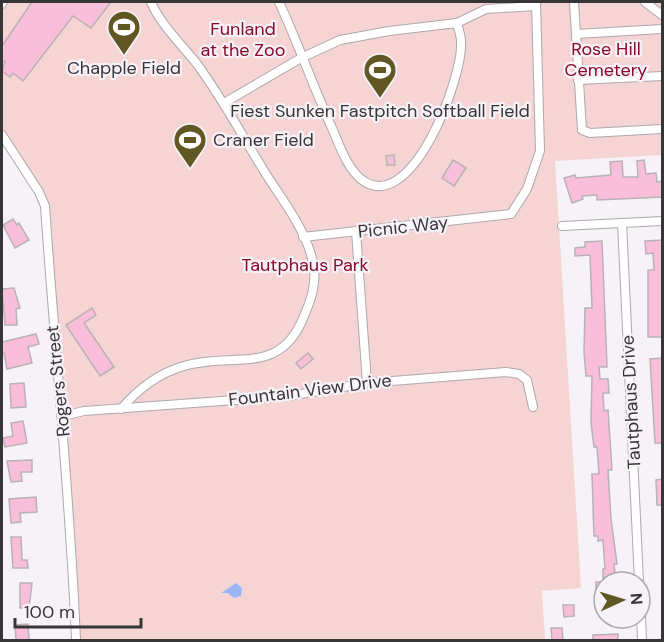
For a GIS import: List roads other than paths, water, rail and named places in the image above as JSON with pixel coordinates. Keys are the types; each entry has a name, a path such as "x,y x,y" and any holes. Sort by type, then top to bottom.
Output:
{"street":[{"path":"121,409 141,388 175,368 197,363 262,358 287,344 302,324 314,285 313,261 303,237 224,103 151,2"},
{"path":"279,2 301,57 354,172 372,185 383,186 396,182 415,164 441,118 459,60 461,42 457,23"},
{"path":"574,2 581,126 586,132 663,129"},
{"path":"645,2 663,15"},
{"path":"224,103 301,57 340,40 389,31 457,23 480,10 536,4"},
{"name":"Picnic Way","path":"303,237 504,217 511,214 527,189 540,151 536,4"},
{"path":"576,34 663,29"},
{"path":"578,80 663,76"},
{"name":"Rogers Street","path":"2,135 39,192 45,206 54,354 63,416 76,640"},
{"path":"562,225 663,221"},
{"name":"Tautphaus Drive","path":"622,223 638,570"},
{"path":"356,231 367,383"},
{"name":"Fountain View Drive","path":"63,416 121,409 298,395 367,383 495,373 519,374 527,380 533,407"}],"water":[{"path":"236,583 242,588 241,596 234,598 228,593 221,593"}],"place":[{"name":"Chapple Field","path":"124,56"},
{"name":"Fiest Sunken Fastpitch Softball Field","path":"380,99"},
{"name":"Craner Field","path":"190,169"}],"park label":[{"name":"Funland at the Zoo","path":"243,39"},
{"name":"Rose Hill Cemetery","path":"606,59"},
{"name":"Tautphaus Park","path":"305,265"}]}
